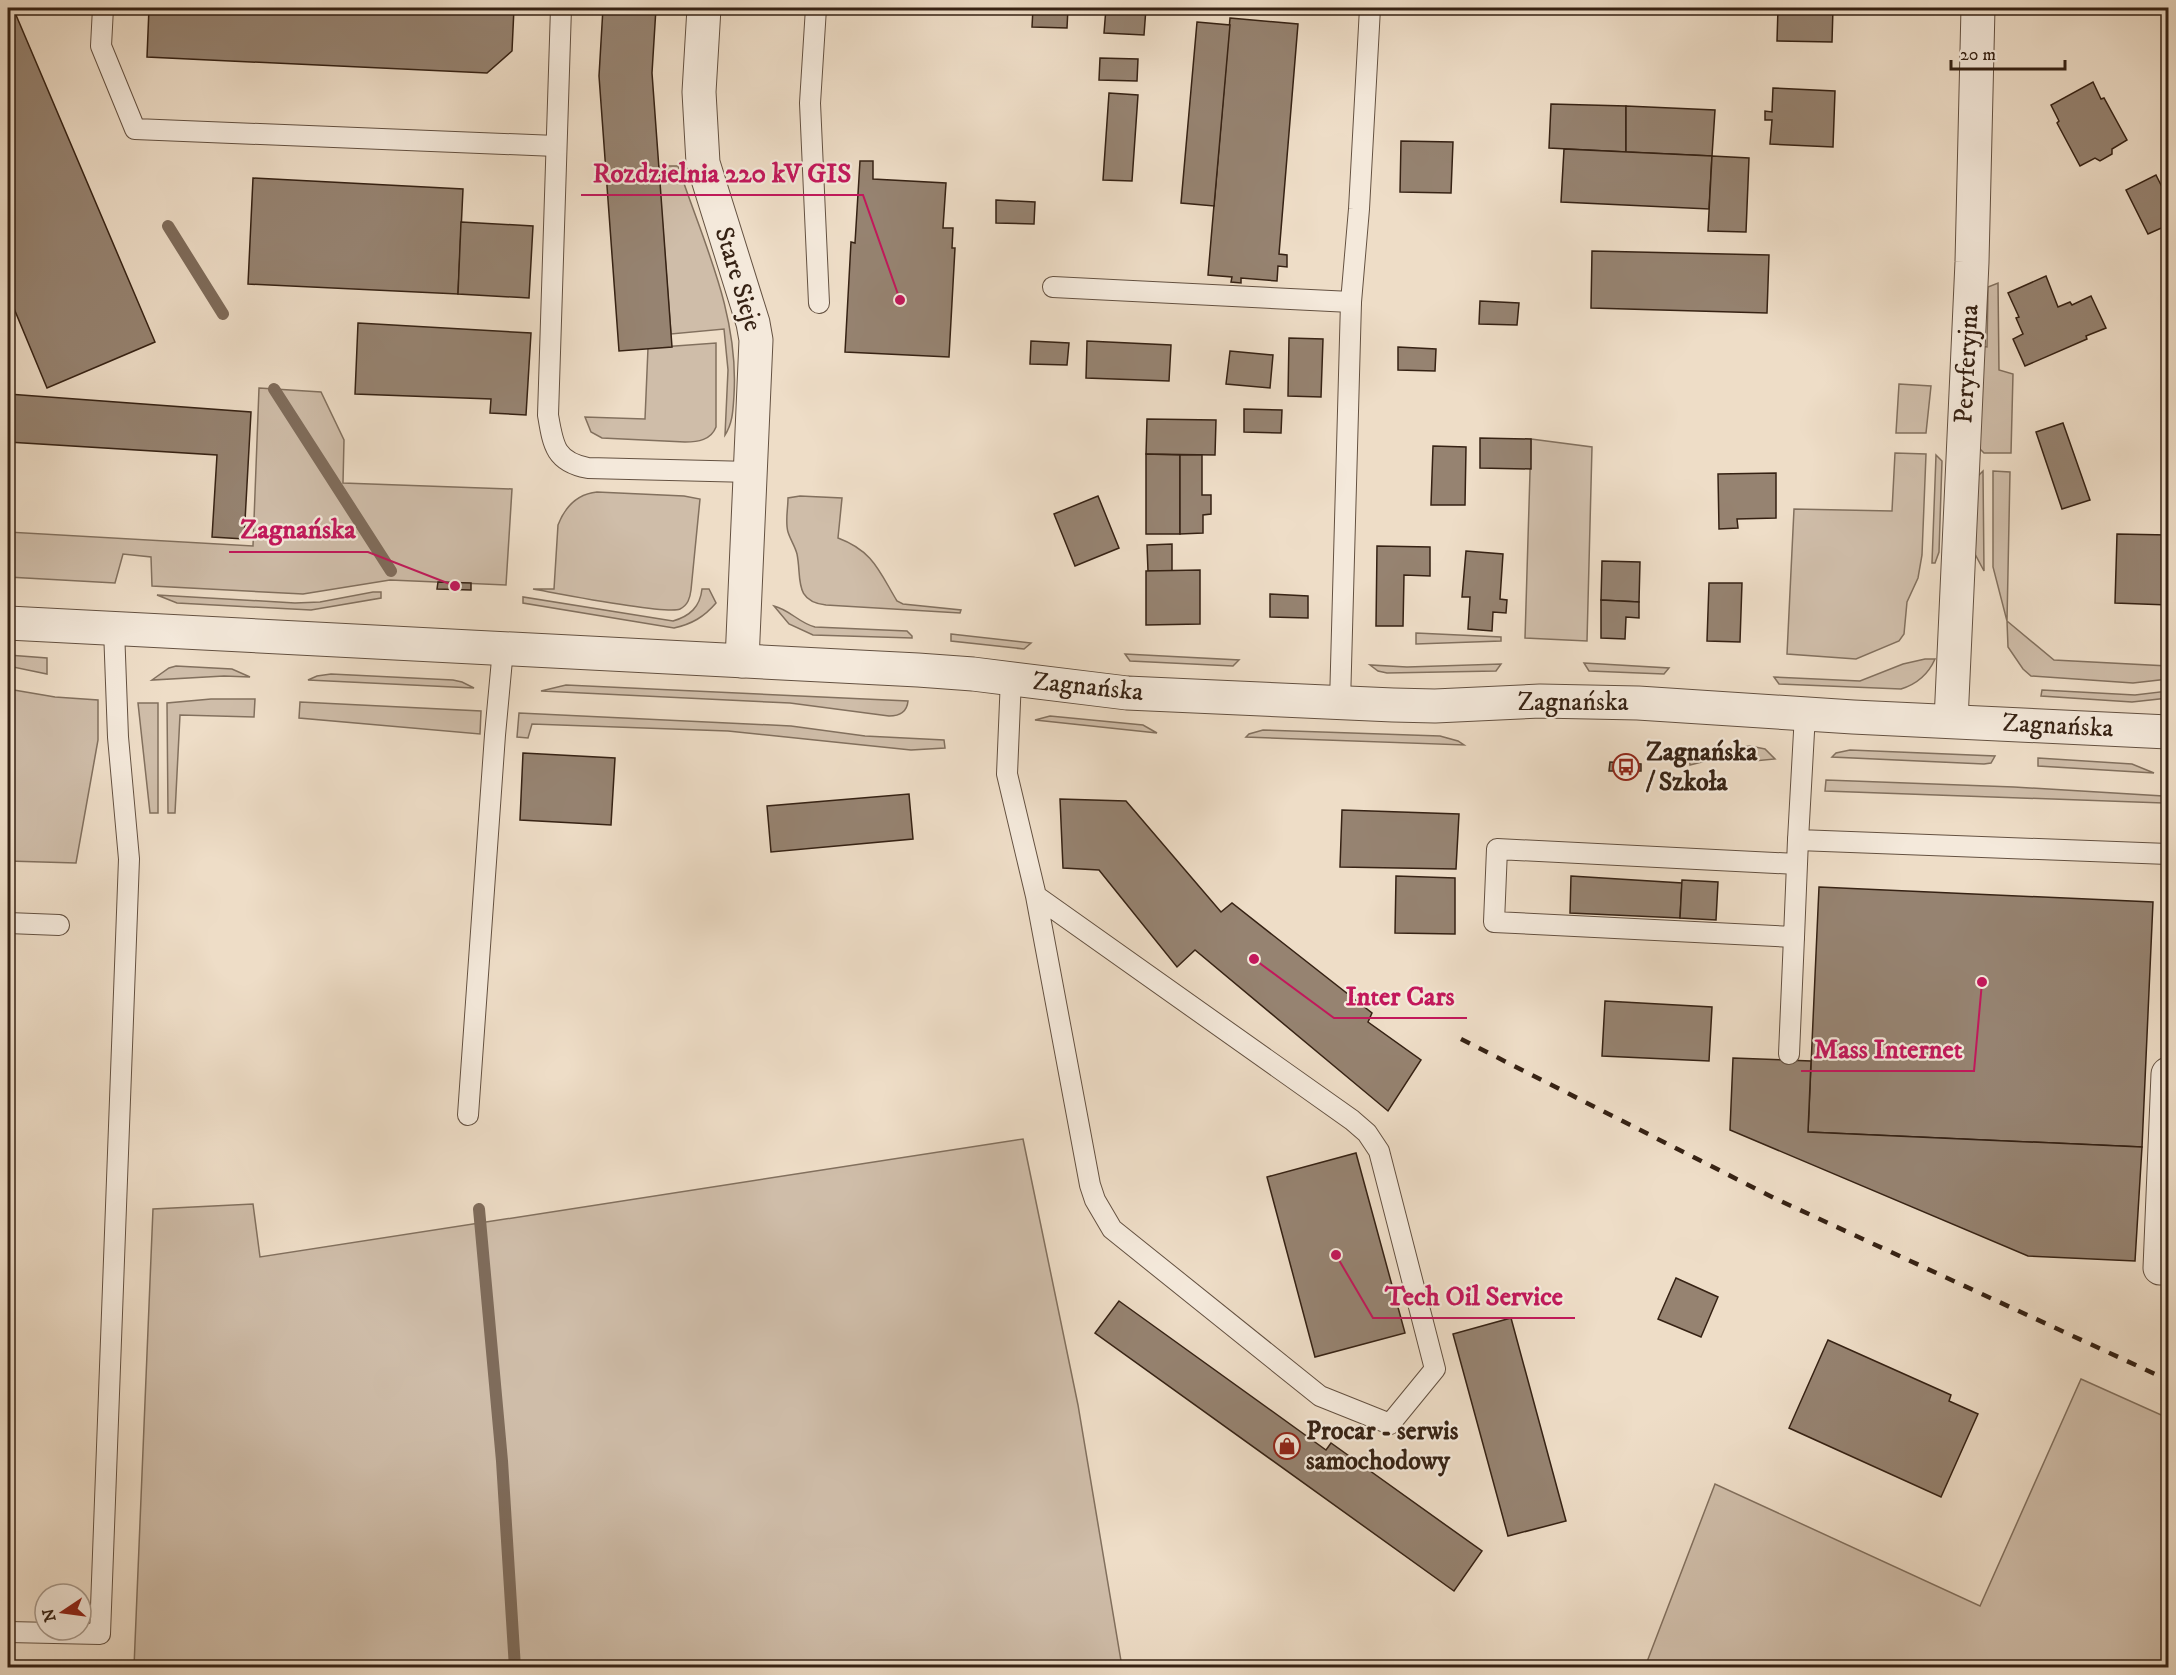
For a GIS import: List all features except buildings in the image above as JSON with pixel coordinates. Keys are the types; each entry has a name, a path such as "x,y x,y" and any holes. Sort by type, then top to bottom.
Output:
{"street":[{"name":"Stare Sieje","path":"704,8 699,92 703,164 753,323 756,340 742,661"},
{"name":"Peryferyjna","path":"1951,721 1972,262 1978,8"},
{"name":"Zagnańska","path":"8,623 918,670 1011,678 1127,693 1435,706 1568,701 1656,704 1805,714 2169,732"},
{"path":"2160,1268 2169,1074"}],"lane":[{"path":"103,8 101,46 135,129 556,146"},
{"path":"561,8 548,415 552,440 561,456 572,465 588,468 751,472"},
{"path":"816,8 810,103 819,303"},
{"path":"1340,703 1351,302 1370,8"},
{"path":"1053,287 1351,302"},
{"path":"8,1632 100,1634 129,859 118,737 114,629"},
{"path":"468,1115 503,649"},
{"path":"1011,678 1007,774 1036,896 1090,1185 1103,1216 1112,1229 1125,1241 1320,1396 1390,1424 1435,1369 1380,1151 1368,1133 1036,896"},
{"path":"1789,1054 1805,714"},
{"path":"1798,840 2169,854"},
{"path":"1794,937 1494,922 1497,849 1797,864"},
{"path":"8,923 59,925"}],"shaded area":[{"path":"658,166 678,166 708,250 725,307 731,335 734,395 730,426 725,435 728,370 724,329 671,334"},
{"path":"1998,283 1999,370 2013,374 2011,453 1984,453 1978,447 1980,346 1987,347 1988,287"},
{"path":"716,343 716,427 711,435 699,441 685,442 602,438 591,432 585,417 645,419 648,348"},
{"path":"1899,384 1931,386 1926,433 1896,433"},
{"path":"259,388 321,392 344,440 343,483 512,489 506,585 390,580 303,594 152,586 151,557 123,554 115,583 8,577 8,532 253,546"},
{"path":"1531,439 1592,447 1587,641 1525,638"},
{"path":"1895,453 1926,454 1922,555 1918,578 1907,602 1904,634 1899,641 1856,659 1787,654 1794,509 1892,511"},
{"path":"1936,455 1942,461 1939,552 1935,563 1932,563"},
{"path":"1983,471 1984,571 1975,554 1978,476"},
{"path":"1993,471 2010,472 2007,621 1993,567"},
{"path":"597,492 684,496 700,499 691,593 683,607 671,610 654,609 533,589 554,589 558,525 561,518 573,502 583,495"},
{"path":"800,496 842,498 838,538 859,549 874,563 897,601 903,604 961,610 960,613 826,605 808,599 801,587 797,554 787,524 788,498"},
{"path":"702,589 709,589 716,603 697,619 674,628 523,603 523,597 673,621 693,610 699,601"},
{"path":"381,592 381,598 311,610 177,603 157,595 295,603 320,602"},
{"path":"774,606 815,627 907,631 912,638 813,635 789,624"},
{"path":"2007,621 2054,660 2168,666 2168,679 2133,683 2031,676 2023,669 2008,647"},
{"path":"1416,633 1501,637 1501,641 1416,644"},
{"path":"951,634 1031,643 1024,649 951,641"},
{"path":"1125,654 1239,660 1233,666 1130,661"},
{"path":"8,655 47,658 47,674 8,666"},
{"path":"1935,659 1921,678 1901,689 1779,684 1774,677 1860,681 1903,664"},
{"path":"1584,663 1669,668 1664,674 1589,671"},
{"path":"1501,664 1496,671 1387,673 1378,671 1370,665 1407,667"},
{"path":"176,666 232,669 250,677 152,680"},
{"path":"331,674 453,680 474,688 308,680"},
{"path":"566,685 908,701 902,713 889,716 790,703 541,691"},
{"path":"8,689 55,697 98,700 98,740 76,863 8,861"},
{"path":"2042,690 2135,695 2168,691 2168,698 2132,702 2041,696"},
{"path":"211,699 255,699 254,717 180,715 175,813 168,813 167,703"},
{"path":"300,702 481,711 480,734 299,718"},
{"path":"138,703 158,703 158,813 150,813"},
{"path":"519,713 791,726 865,736 944,740 945,748 911,750 728,731 532,724 528,738 517,737"},
{"path":"1050,716 1143,725 1157,733 1035,720"},
{"path":"1263,730 1440,736 1464,745 1246,737"},
{"path":"1750,746 1765,749 1775,759 1754,761 1748,752 1741,752 1690,765 1689,755"},
{"path":"1850,750 1995,756 1991,763 1984,764 1832,757 1836,753"},
{"path":"2038,758 2132,764 2154,773 2038,766"},
{"path":"1826,780 2014,787 2163,796 2163,803 1825,791"},
{"path":"1023,1139 1078,1405 1122,1667 134,1667 153,1209 253,1204 260,1257"},
{"path":"2081,1379 2168,1418 2168,1667 1645,1667 1715,1484 1980,1606"}],"waterway":[{"path":"168,226 223,314"},
{"path":"274,389 391,571"},
{"path":"479,1209 502,1461 515,1668"}],"railway":[{"path":"1461,1039 1774,1198 2168,1380"}],"place":[{"name":"Rozdzielnia 220 kV GIS","path":"900,300"},
{"name":"Zagnańska","path":"455,586"},
{"name":"Zagnańska / Szkoła","path":"1626,767"},
{"name":"Inter Cars","path":"1254,959"},
{"name":"Mass Internet","path":"1982,982"},
{"name":"Tech Oil Service","path":"1336,1255"},
{"name":"Procar - serwis samochodowy","path":"1287,1446"}]}
